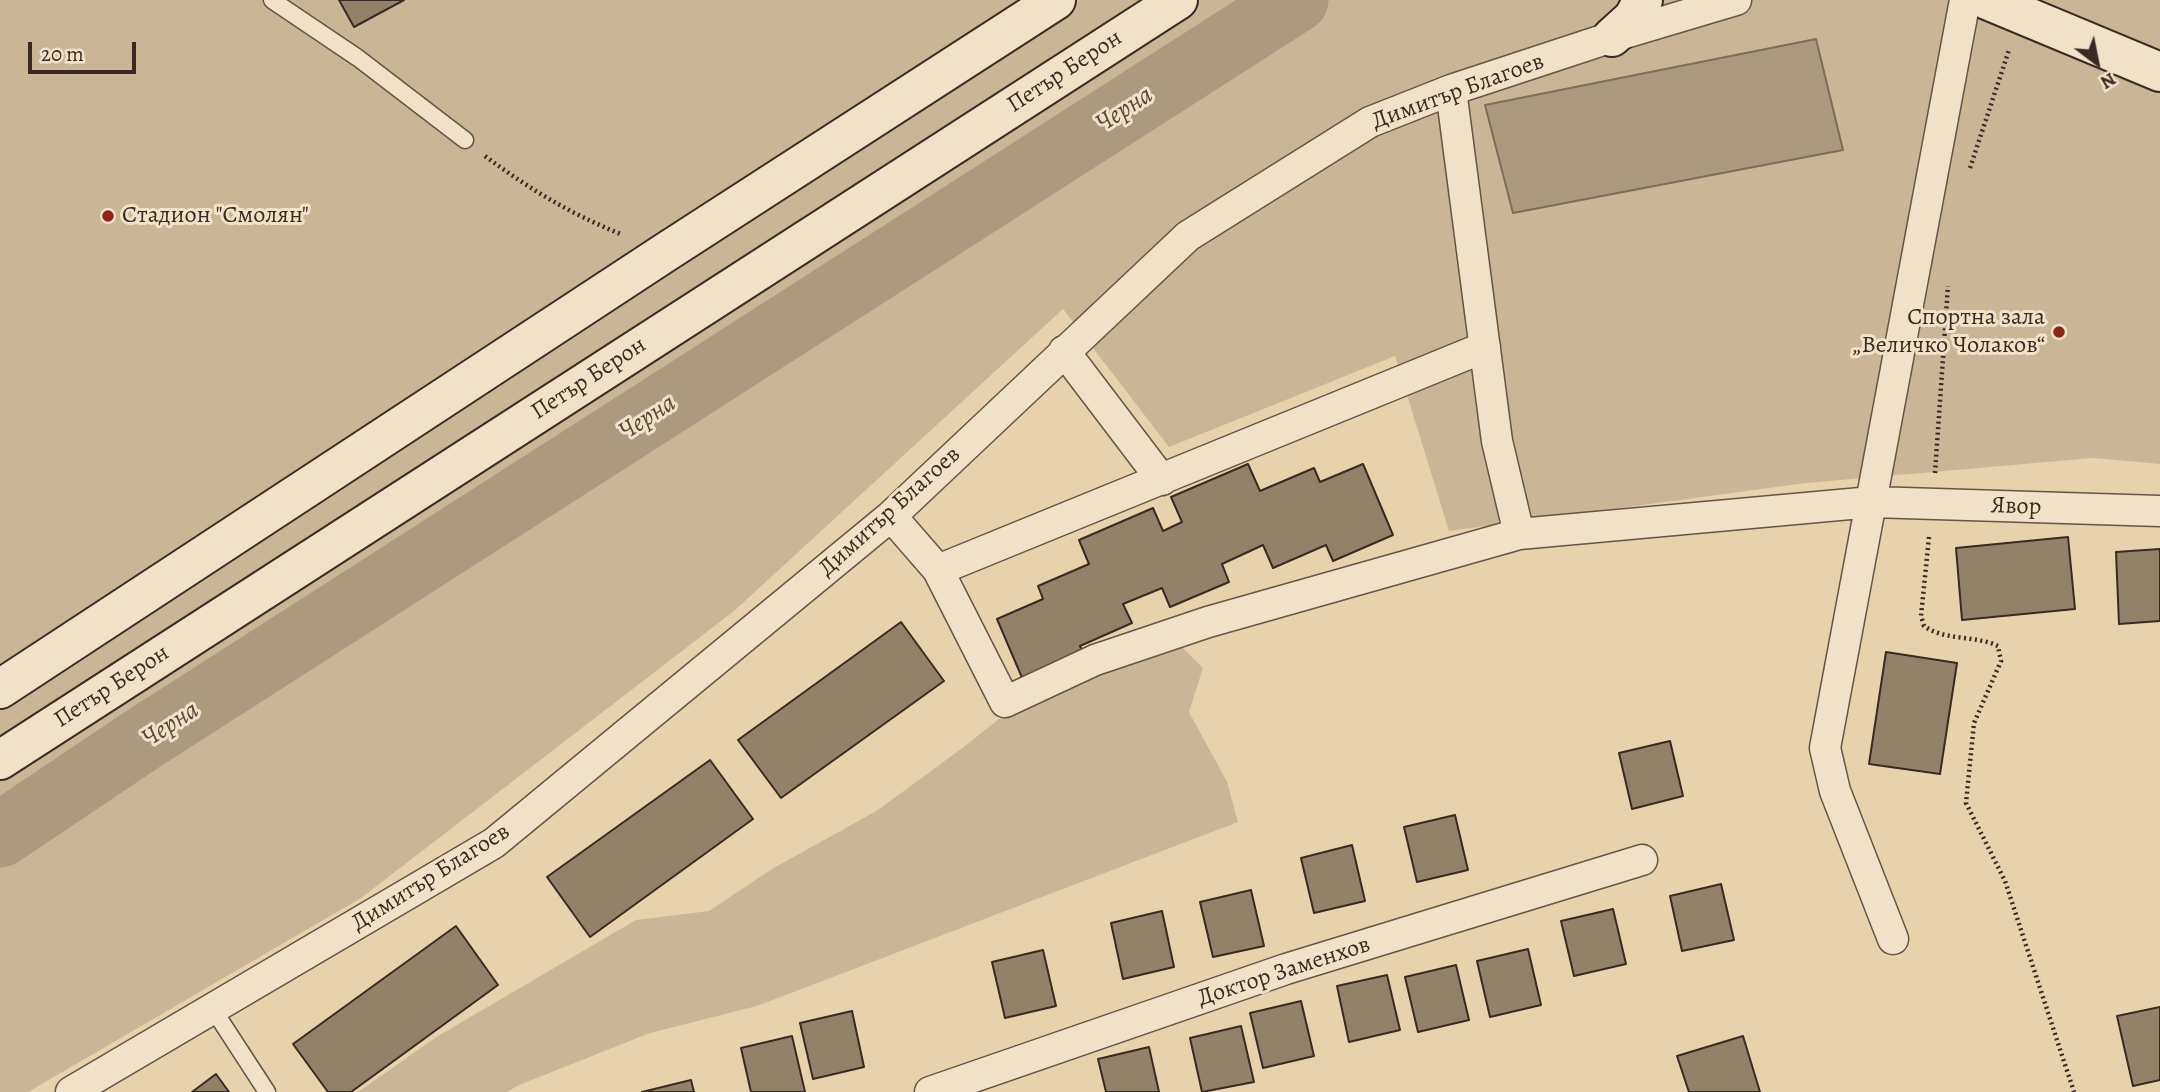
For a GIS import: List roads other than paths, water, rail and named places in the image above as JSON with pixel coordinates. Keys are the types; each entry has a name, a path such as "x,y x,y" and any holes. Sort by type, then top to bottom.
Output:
{"main road":[{"path":"0,689 666,251 1056,0"},
{"name":"Петър Берон","path":"0,760 1178,0"},
{"path":"1612,37 1633,18 1643,0"},
{"path":"2004,6 2160,72"}],"street":[{"name":"Димитър Благоев","path":"71,1092 494,843 891,516 1188,236 1370,122 1451,90 1736,0"},
{"path":"1893,939 1835,791 1825,748 1965,0"},
{"path":"1451,90 1497,442 1518,534"},
{"path":"891,516 938,570 1485,348"},
{"path":"1064,351 1162,480"},
{"name":"Явор","path":"938,570 1005,702 1095,660 1208,622 1518,534 1872,502 2160,511"},
{"name":"Доктор Заменхов","path":"947,1089 1286,970 1642,860"}],"lane":[{"path":"272,0 358,58 465,140"},
{"path":"213,1009 267,1092"}],"waterway":[{"name":"Черна","path":"0,835 143,739 1296,0"}],"place":[{"name":"Стадион \"Смолян\"","path":"108,216"},
{"name":"Спортна зала „Величко Чолаков“","path":"2059,332"}]}
